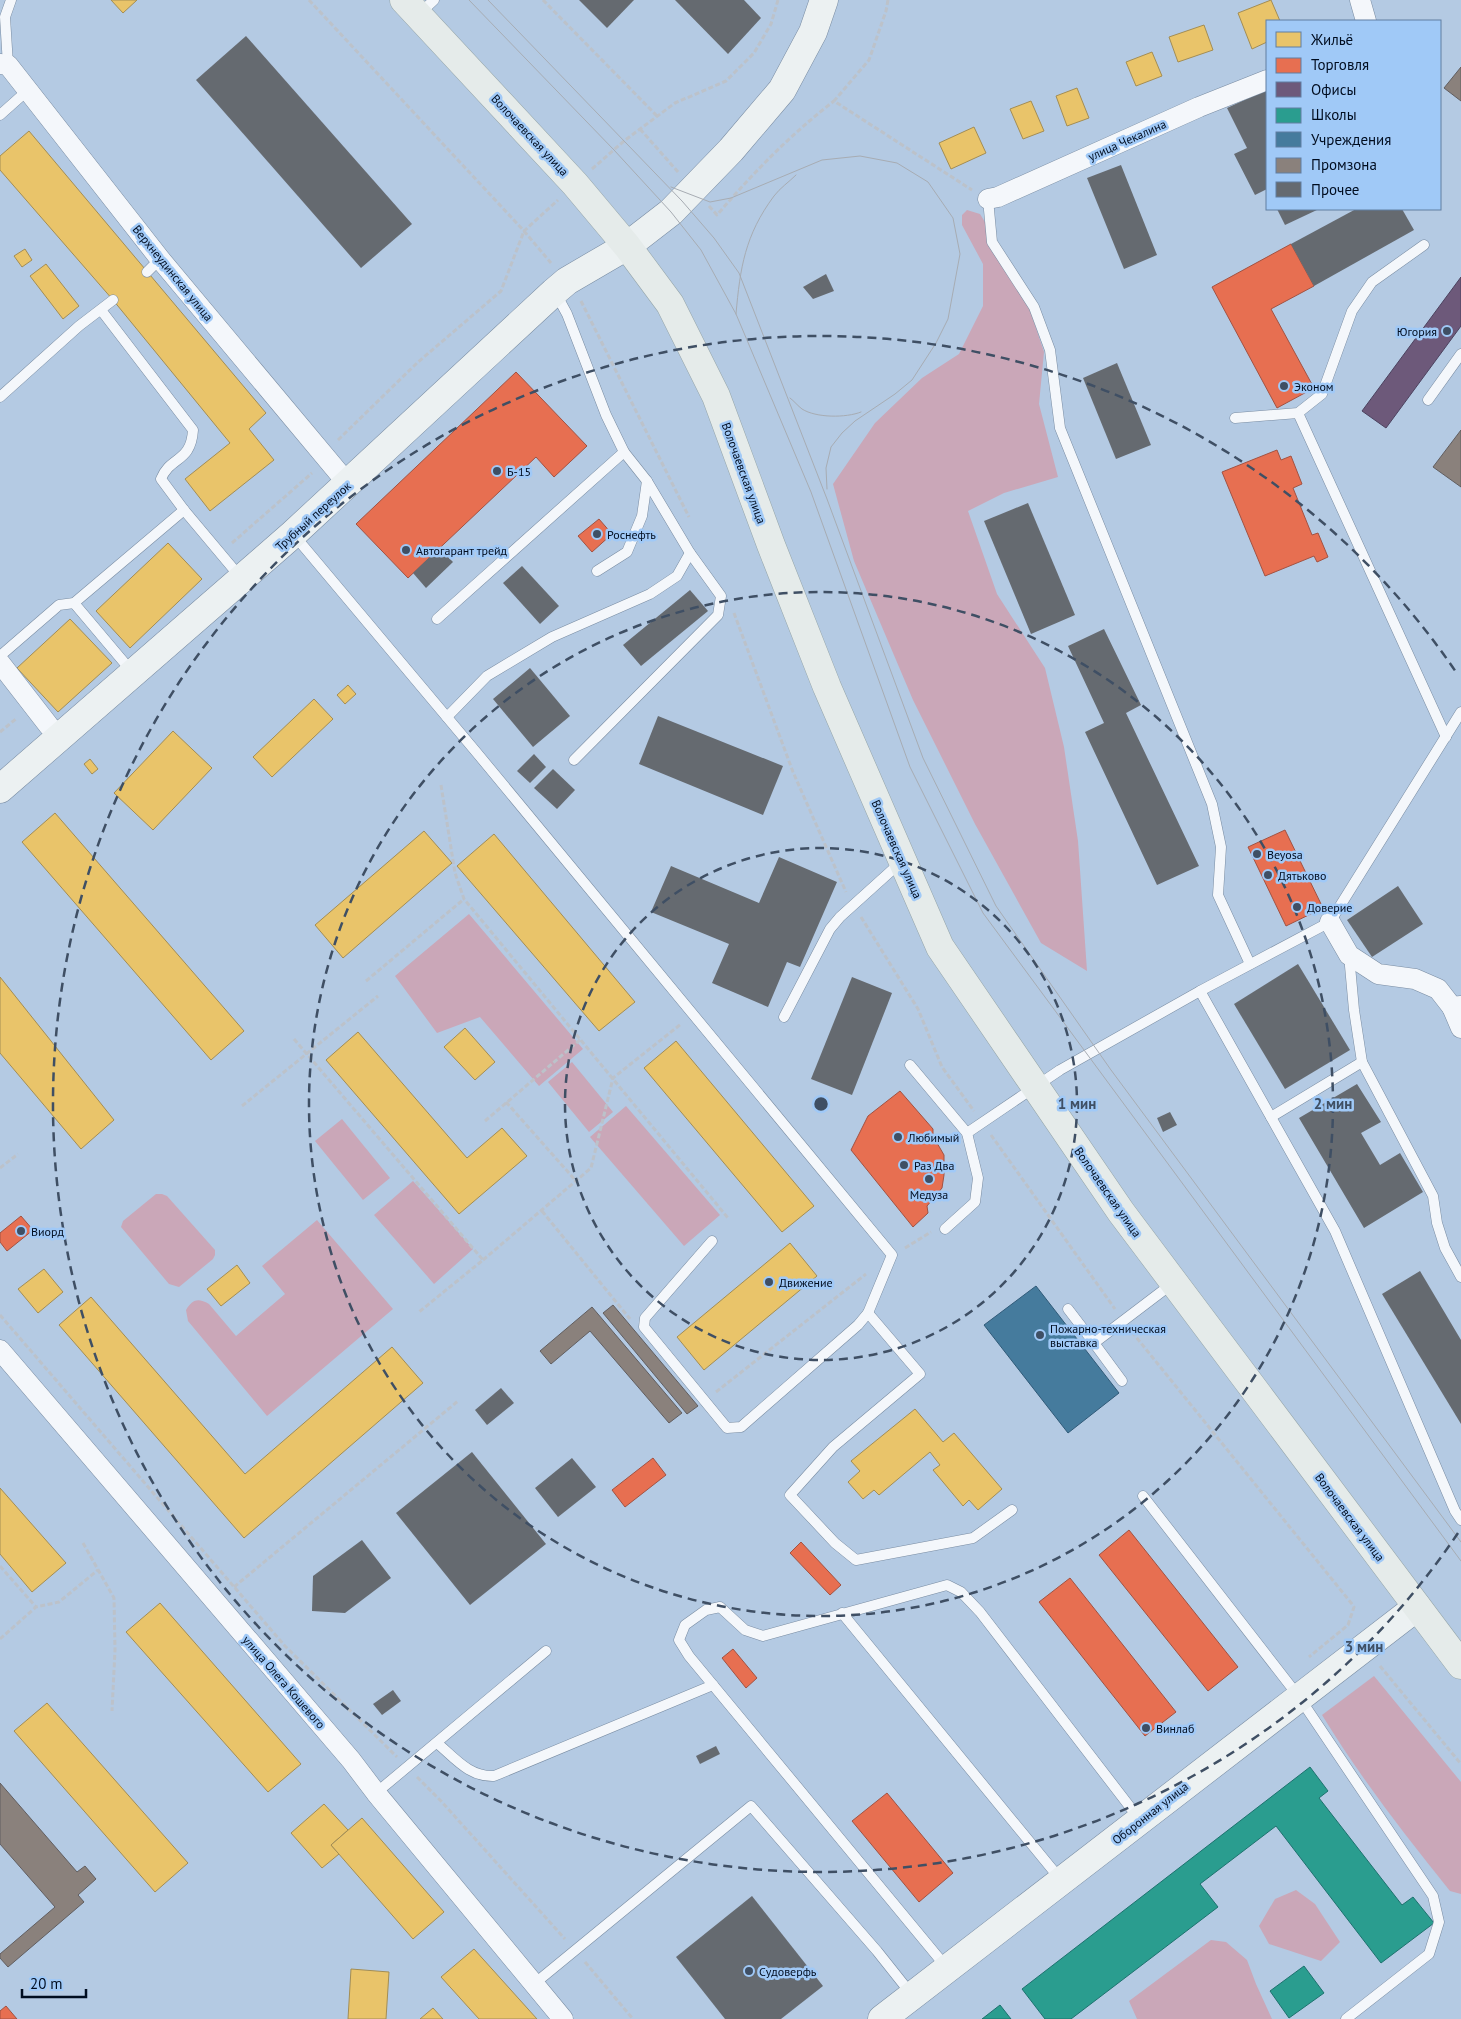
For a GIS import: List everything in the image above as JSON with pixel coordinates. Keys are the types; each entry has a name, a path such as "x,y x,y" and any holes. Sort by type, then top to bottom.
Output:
{"main road":[{"name":"Волочаевская улица","path":"419,5 575,184 627,246 670,304 716,396 771,545 820,669 940,947 1121,1212 1461,1665"}],"street":[{"name":"Трубный переулок","path":"0,789 293,534 560,286 627,246 671,212 732,150 782,90 813,32 824,0"},
{"path":"1360,0 1366,20"},
{"name":"Верхнеудинская улица","path":"4,64 28,90 153,265 326,457 348,484"},
{"name":"улица Чекалина","path":"988,200 1199,107 1266,80"},
{"path":"0,663 48,726 60,737"},
{"path":"1330,922 1349,955 1378,974 1415,979 1438,989 1456,1006 1461,1028"},
{"name":"улица Олега Кошевого","path":"0,1350 351,1760 376,1793 563,2019"},
{"name":"Оборонная улица","path":"882,2019 1140,1820 1291,1687 1417,1607"}],"lane":[{"path":"4,64 5,17 12,0"},
{"path":"0,115 28,90"},
{"path":"988,200 992,242 1034,307 1050,350 1060,428 1212,804 1221,847 1218,895 1250,964"},
{"path":"1235,418 1298,413 1322,394 1352,311 1372,282 1424,245"},
{"path":"560,286 567,314 606,415 624,452 648,481 690,553 721,596 718,615 574,760"},
{"path":"0,397 79,326 113,300"},
{"path":"101,310 193,430 192,441 188,451 164,471 161,480 241,579"},
{"path":"1428,400 1461,354"},
{"path":"1298,413 1446,737"},
{"path":"437,619 624,452"},
{"path":"597,570 627,552 642,516 648,481"},
{"path":"0,656 59,605 74,603 184,510"},
{"path":"293,534 447,717 892,1255 868,1313 858,1325 741,1427 728,1428 644,1327 643,1322 712,1241"},
{"path":"447,717 487,676 552,637 650,594 677,576 690,553"},
{"path":"74,603 133,673"},
{"path":"967,1133 1034,1086 1200,991 1330,922 1461,712"},
{"path":"784,1017 830,929 853,905 902,861"},
{"path":"1349,955 1354,1010 1362,1062 1433,1196 1437,1223 1442,1239 1461,1277"},
{"path":"1200,991 1335,1231 1455,1511 1461,1520"},
{"path":"1271,1117 1362,1062"},
{"path":"910,1066 967,1133 978,1178 975,1202 945,1229"},
{"path":"1094,1343 1174,1282"},
{"path":"1068,1309 1122,1381"},
{"path":"868,1313 920,1374 833,1446 790,1495 835,1543 856,1560 973,1538 1012,1510"},
{"path":"1143,1496 1291,1687 1433,1896 1439,1922 1429,1954 1346,2019"},
{"path":"948,1969 689,1656 679,1640 685,1625 706,1610 720,1607 744,1630 764,1636 947,1584 961,1592 980,1612 1140,1820"},
{"path":"842,1613 1061,1881"},
{"path":"376,1793 546,1651"},
{"path":"437,1742 472,1773 494,1776 713,1685"},
{"path":"534,1984 751,1806 877,1951 912,1996"}],"path":[{"path":"309,0 524,231 560,286 582,302 691,521"},
{"path":"543,0 657,116"},
{"path":"220,554 326,457 416,363 501,291 524,231 624,141 657,116 675,103 726,81 754,53 771,24 778,0"},
{"path":"888,0 869,60 834,101 988,200"},
{"path":"733,609 793,772 844,890 918,1008 942,1066 1123,1321 1354,1607 1348,1626 1291,1687"},
{"path":"441,785 455,873 464,899 728,1218"},
{"path":"366,981 464,899"},
{"path":"242,1106 378,996"},
{"path":"419,1312 542,1211 591,1168 613,1078 693,1014"},
{"path":"485,1121 581,1039"},
{"path":"294,1040 483,1260"},
{"path":"506,1102 576,1181"},
{"path":"0,1168 18,1154"},
{"path":"542,1211 631,1320"},
{"path":"709,1395 719,1391 853,1283"},
{"path":"0,1315 285,1646 441,1800 575,1950 633,2019"},
{"path":"234,1587 458,1401"},
{"path":"83,1543 114,1598 115,1650 112,1711"},
{"path":"0,1566 36,1607"},
{"path":"0,1640 36,1607 59,1602 98,1570"},
{"path":"1378,1663 1461,1764"}],"shaded area":[{"path":"967,210 980,214 1019,277 1044,352 1039,404 1058,477 1004,493 968,511 997,594 1045,668 1064,747 1078,841 1087,971 1041,943 975,824 913,700 854,561 833,484 875,423 922,378 959,354 983,306 983,264 962,225 962,215"},
{"path":"469,914 583,1049 539,1086 480,1017 437,1033 395,976"},
{"path":"572,1062 613,1112 589,1132 548,1082"},
{"path":"626,1106 720,1215 684,1246 590,1137"},
{"path":"342,1119 390,1178 363,1200 315,1141"},
{"path":"413,1181 473,1249 434,1284 374,1215"},
{"path":"156,1194 167,1196 215,1250 213,1259 179,1287 169,1284 121,1227 123,1221"},
{"path":"317,1220 393,1309 267,1416 188,1321 186,1310 196,1301 209,1304 236,1336 285,1294 262,1266"},
{"path":"1374,1676 1461,1782 1461,1894 1450,1891 1416,1848 1367,1783 1322,1715"},
{"path":"1296,1890 1315,1904 1340,1942 1321,1961 1269,1944 1259,1926 1275,1899"},
{"path":"1211,1940 1226,1942 1247,1960 1272,2019 1137,2019 1129,2001"}],"building: Жильё":[{"path":"111,0 137,0 123,13"},
{"path":"1271,0 1280,20 1266,20 1266,42 1252,49 1238,13"},
{"path":"1204,25 1213,50 1178,62 1169,37"},
{"path":"1152,52 1162,76 1136,86 1126,62"},
{"path":"1077,88 1089,118 1067,126 1056,96"},
{"path":"1031,101 1044,131 1023,139 1010,109"},
{"path":"974,127 986,153 951,169 939,143"},
{"path":"29,131 266,413 249,429 274,460 210,511 185,479 230,443 113,300 0,170 0,156"},
{"path":"25,249 32,260 22,267 14,256"},
{"path":"46,264 79,306 63,319 30,276"},
{"path":"168,543 202,579 130,648 96,611"},
{"path":"70,619 112,663 58,712 17,668"},
{"path":"348,685 356,694 345,704 337,695"},
{"path":"314,699 333,719 272,777 253,757"},
{"path":"173,731 212,768 153,830 114,793"},
{"path":"90,759 98,769 92,774 84,764"},
{"path":"55,813 244,1031 211,1060 22,842"},
{"path":"424,831 452,863 343,958 315,925"},
{"path":"494,834 635,1002 599,1031 457,866"},
{"path":"0,977 114,1120 81,1149 0,1053"},
{"path":"465,1028 495,1062 475,1080 444,1047"},
{"path":"358,1032 467,1158 502,1128 527,1156 459,1214 326,1060"},
{"path":"676,1041 814,1206 782,1232 644,1068"},
{"path":"790,1243 817,1276 704,1370 677,1337"},
{"path":"237,1265 250,1283 221,1306 207,1289"},
{"path":"44,1269 63,1292 38,1313 18,1289"},
{"path":"91,1297 245,1474 392,1347 423,1383 244,1538 59,1325"},
{"path":"915,1409 943,1442 954,1433 1002,1489 978,1510 969,1500 963,1506 933,1470 940,1465 930,1452 879,1495 874,1490 863,1499 848,1482 860,1471 851,1461"},
{"path":"0,1488 66,1563 32,1592 0,1554"},
{"path":"160,1603 301,1764 268,1792 126,1632"},
{"path":"47,1703 188,1863 155,1892 14,1731"},
{"path":"324,1804 348,1830 331,1845 339,1854 322,1868 291,1833"},
{"path":"362,1818 444,1912 413,1939 331,1845"},
{"path":"474,1949 537,2019 479,2019 441,1977"},
{"path":"351,1969 389,1972 386,2019 348,2019"},
{"path":"433,2008 443,2019 420,2019"}],"building: Торговля":[{"path":"1291,244 1314,286 1271,309 1314,388 1277,408 1212,287"},
{"path":"516,372 587,446 554,477 536,457 408,578 356,524"},
{"path":"1277,450 1281,460 1291,456 1302,484 1293,488 1312,535 1318,533 1328,557 1317,562 1314,556 1265,576 1222,472"},
{"path":"599,519 612,534 592,552 578,536"},
{"path":"1285,830 1323,908 1286,926 1248,847"},
{"name":"Раз Два","path":"900,1091 933,1129 933,1136 944,1155 942,1188 927,1206 928,1213 913,1227 851,1150 868,1116"},
{"path":"21,1216 33,1230 7,1251 0,1242 0,1233"},
{"path":"653,1458 666,1475 625,1507 612,1490"},
{"path":"1129,1530 1238,1667 1208,1691 1099,1555"},
{"path":"801,1542 841,1585 830,1595 790,1553"},
{"path":"1070,1578 1176,1712 1145,1736 1039,1602"},
{"path":"733,1649 757,1678 746,1688 722,1658"},
{"path":"887,1793 953,1873 919,1902 852,1821"},
{"path":"6,2006 17,2019 0,2019 0,2011"}],"building: Офисы":[{"path":"1461,277 1461,326 1386,428 1362,411"}],"building: Школы":[{"path":"1310,1767 1328,1791 1319,1798 1402,1905 1413,1897 1434,1923 1381,1963 1276,1826 1200,1884 1218,1907 1071,2019 1045,2019 1022,1989"},
{"path":"1304,1966 1324,1993 1289,2018 1270,1991"},
{"path":"1000,2005 1011,2019 982,2019"}],"building: Учреждения":[{"path":"1036,1286 1119,1393 1068,1433 984,1325"}],"building: Промзона":[{"path":"1461,67 1461,101 1444,88"},
{"path":"1461,430 1461,487 1433,467"},
{"path":"613,1305 698,1406 687,1414 603,1313"},
{"path":"592,1307 682,1413 669,1423 590,1331 551,1364 540,1351"},
{"path":"0,1783 77,1872 85,1866 96,1879 78,1895 84,1902 8,1967 0,1958 0,1954 55,1907 0,1844"}],"building: Прочее":[{"path":"579,0 634,0 607,28"},
{"path":"675,0 744,0 761,18 728,54"},
{"path":"246,36 412,224 361,268 196,80"},
{"path":"1266,90 1266,190 1255,195 1234,154 1247,148 1227,108"},
{"path":"1121,165 1157,255 1124,269 1087,178"},
{"path":"1278,210 1317,210 1285,225"},
{"path":"1354,210 1403,210 1414,230 1314,286 1291,244"},
{"path":"826,274 834,291 813,299 803,287"},
{"path":"1117,363 1151,445 1116,459 1083,378"},
{"path":"1028,503 1075,615 1031,634 984,521"},
{"path":"439,548 453,562 426,588 413,573"},
{"path":"522,566 559,606 540,624 503,583"},
{"path":"690,590 708,611 641,666 623,645"},
{"path":"1104,629 1141,705 1126,713 1199,866 1157,885 1085,732 1104,723 1068,646"},
{"path":"530,668 570,716 533,747 493,699"},
{"path":"658,716 783,766 763,815 639,764"},
{"path":"534,754 546,767 530,783 517,771"},
{"path":"553,769 575,790 557,809 534,788"},
{"path":"779,857 837,882 800,967 787,962 768,1007 712,983 729,944 651,912 671,866 759,903"},
{"path":"1398,886 1423,924 1372,957 1347,920"},
{"path":"1298,964 1350,1050 1285,1089 1234,1004"},
{"path":"852,977 892,993 852,1095 811,1079"},
{"path":"1357,1084 1381,1122 1361,1133 1380,1165 1400,1153 1423,1192 1364,1228 1299,1118"},
{"path":"1170,1112 1177,1125 1163,1132 1157,1118"},
{"path":"1420,1271 1461,1340 1461,1424 1382,1294"},
{"path":"501,1388 514,1403 487,1425 475,1410"},
{"path":"472,1452 546,1544 470,1605 396,1513"},
{"path":"572,1458 596,1487 558,1517 535,1488"},
{"path":"362,1540 391,1578 345,1613 312,1611 313,1576"},
{"path":"393,1690 401,1701 382,1715 373,1704"},
{"path":"716,1746 720,1754 700,1764 696,1756"},
{"name":"Судоверфь","path":"752,1896 823,1986 781,2019 725,2019 676,1957"}],"tram line":[{"path":"469,0 614,150 671,212 701,250 736,314 811,492 910,767 983,913 1461,1561"},
{"path":"488,0 682,201 714,238 739,273 827,499 923,758 996,906 1111,1070 1461,1542"},
{"path":"671,187 710,202 731,198 822,160 860,156 897,163 928,182 953,218 960,254 948,319 936,343 912,380 855,421 831,447 826,468 827,489"},
{"path":"736,314 742,267 756,224 774,196 796,175"},
{"path":"790,398 802,409 815,414 839,416 861,412"}],"place":[{"name":"Югория","path":"1447,331"},
{"name":"Эконом","path":"1284,386"},
{"name":"Б-15","path":"497,471"},
{"name":"Роснефть","path":"597,534"},
{"name":"Автогарант трейд","path":"406,550"},
{"name":"Beyosa","path":"1257,854"},
{"name":"Дятьково","path":"1268,875"},
{"name":"Доверие","path":"1297,907"},
{"name":"Любимый","path":"898,1137"},
{"name":"Раз Два","path":"904,1165"},
{"name":"Медуза","path":"929,1179"},
{"name":"Виорд","path":"21,1231"},
{"name":"Движение","path":"769,1282"},
{"name":"Пожарно-техническая выставка","path":"1040,1335"},
{"name":"Винлаб","path":"1146,1728"},
{"name":"Судоверфь","path":"749,1971"}]}
